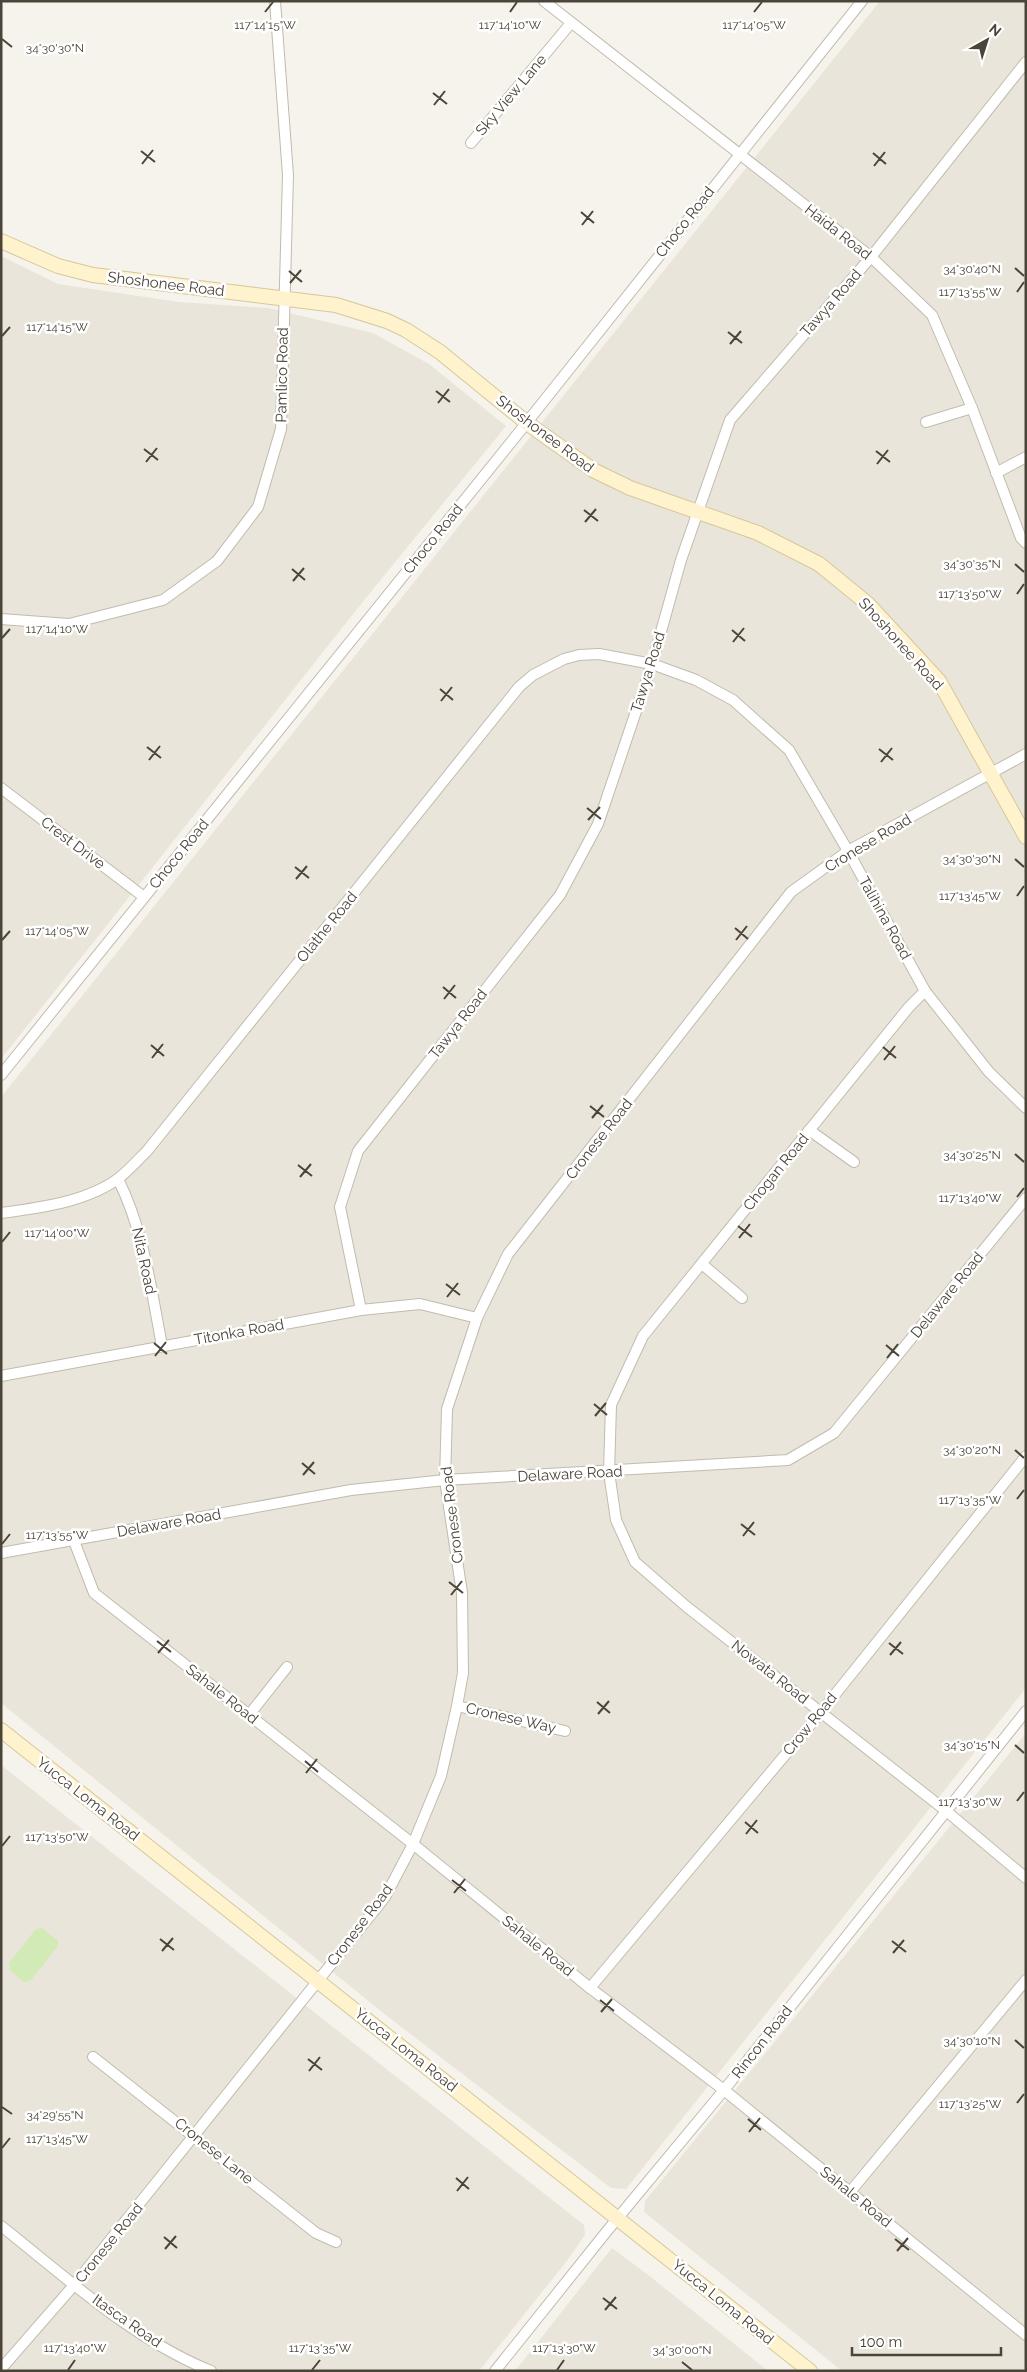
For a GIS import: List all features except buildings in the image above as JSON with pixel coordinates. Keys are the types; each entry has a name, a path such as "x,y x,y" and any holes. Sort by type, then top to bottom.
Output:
{"street":[{"name":"Pamlico Road","path":"1,619 68,624 163,600 218,561 258,507 281,429 288,175 274,1"},
{"name":"Haida Road","path":"544,1 871,257 932,315 972,408 1021,538 1026,544"},
{"name":"Choco Road","path":"1,1075 862,1"},
{"name":"Sky View Lane","path":"471,143 571,23"},
{"name":"Tawya Road","path":"361,1310 340,1207 358,1151 560,895 598,824 652,664 680,560 730,420 871,257 1026,62"},
{"name":"Shoshonee Road","path":"1,241 58,266 93,275 336,305 362,312 406,330 455,364 526,422 593,470 630,488 758,533 819,564 868,604 940,681 1026,837"},
{"path":"926,422 972,408"},
{"path":"996,473 1026,457"},
{"name":"Olathe Road","path":"1,1213 28,1210 96,1191 118,1179 147,1151 519,688 533,675 549,666 579,655 618,656 652,664"},
{"name":"Talihina Road","path":"652,664 696,680 733,700 789,750 848,851 925,991 989,1072 1026,1108"},
{"name":"Cronese Road","path":"1,2369 75,2284 385,1897 413,1844 441,1776 458,1706 463,1673 462,1594 445,1480 447,1409 477,1318 508,1254 791,892 848,851 1026,754"},
{"name":"Crest Drive","path":"1,788 144,897"},
{"name":"Chogan Road","path":"609,1472 611,1405 642,1336 909,1007 925,991"},
{"path":"809,1130 854,1162"},
{"name":"Nita Road","path":"118,1179 139,1229 162,1346"},
{"name":"Delaware Road","path":"1,1554 352,1490 445,1480 609,1472 788,1460 834,1433 1026,1198"},
{"path":"702,1264 742,1298"},
{"name":"Titonka Road","path":"1,1376 361,1310 420,1304 477,1318"},
{"name":"Crow Road","path":"590,1988 821,1712 1026,1456"},
{"name":"Nowata Road","path":"609,1472 616,1520 634,1562 687,1607 945,1810 1026,1878"},
{"name":"Sahale Road","path":"74,1541 94,1593 413,1844 590,1988 724,2090 1026,2335"},
{"path":"248,1715 287,1667"},
{"name":"Cronese Way","path":"458,1706 565,1731"},
{"name":"Rincon Road","path":"495,2371 618,2217 724,2090 945,1810 1026,1711"},
{"name":"Yucca Loma Road","path":"1,1730 810,2371"},
{"path":"850,2192 1026,1980"},
{"name":"Cronese Lane","path":"94,2057 316,2233 336,2242"},
{"name":"Itasca Road","path":"1,2226 139,2333 181,2357 209,2370"}],"shaded area":[{"path":"880,1 1026,1 1026,1688 626,2189 611,2188 387,2016 1,1703 1,1097"},
{"path":"1,256 58,284 179,302 268,308 373,333 429,364 506,426 357,609 1,1059"},
{"path":"1026,1733 1026,2371 842,2371 644,2212 645,2201"},
{"path":"1,1765 584,2225 585,2235 566,2262 479,2371 1,2371"},
{"path":"612,2248 647,2274 768,2371 515,2371"}],"green space":[{"path":"42,1928 58,1941 58,1946 30,1981 24,1982 10,1970 9,1963 36,1929"}]}
